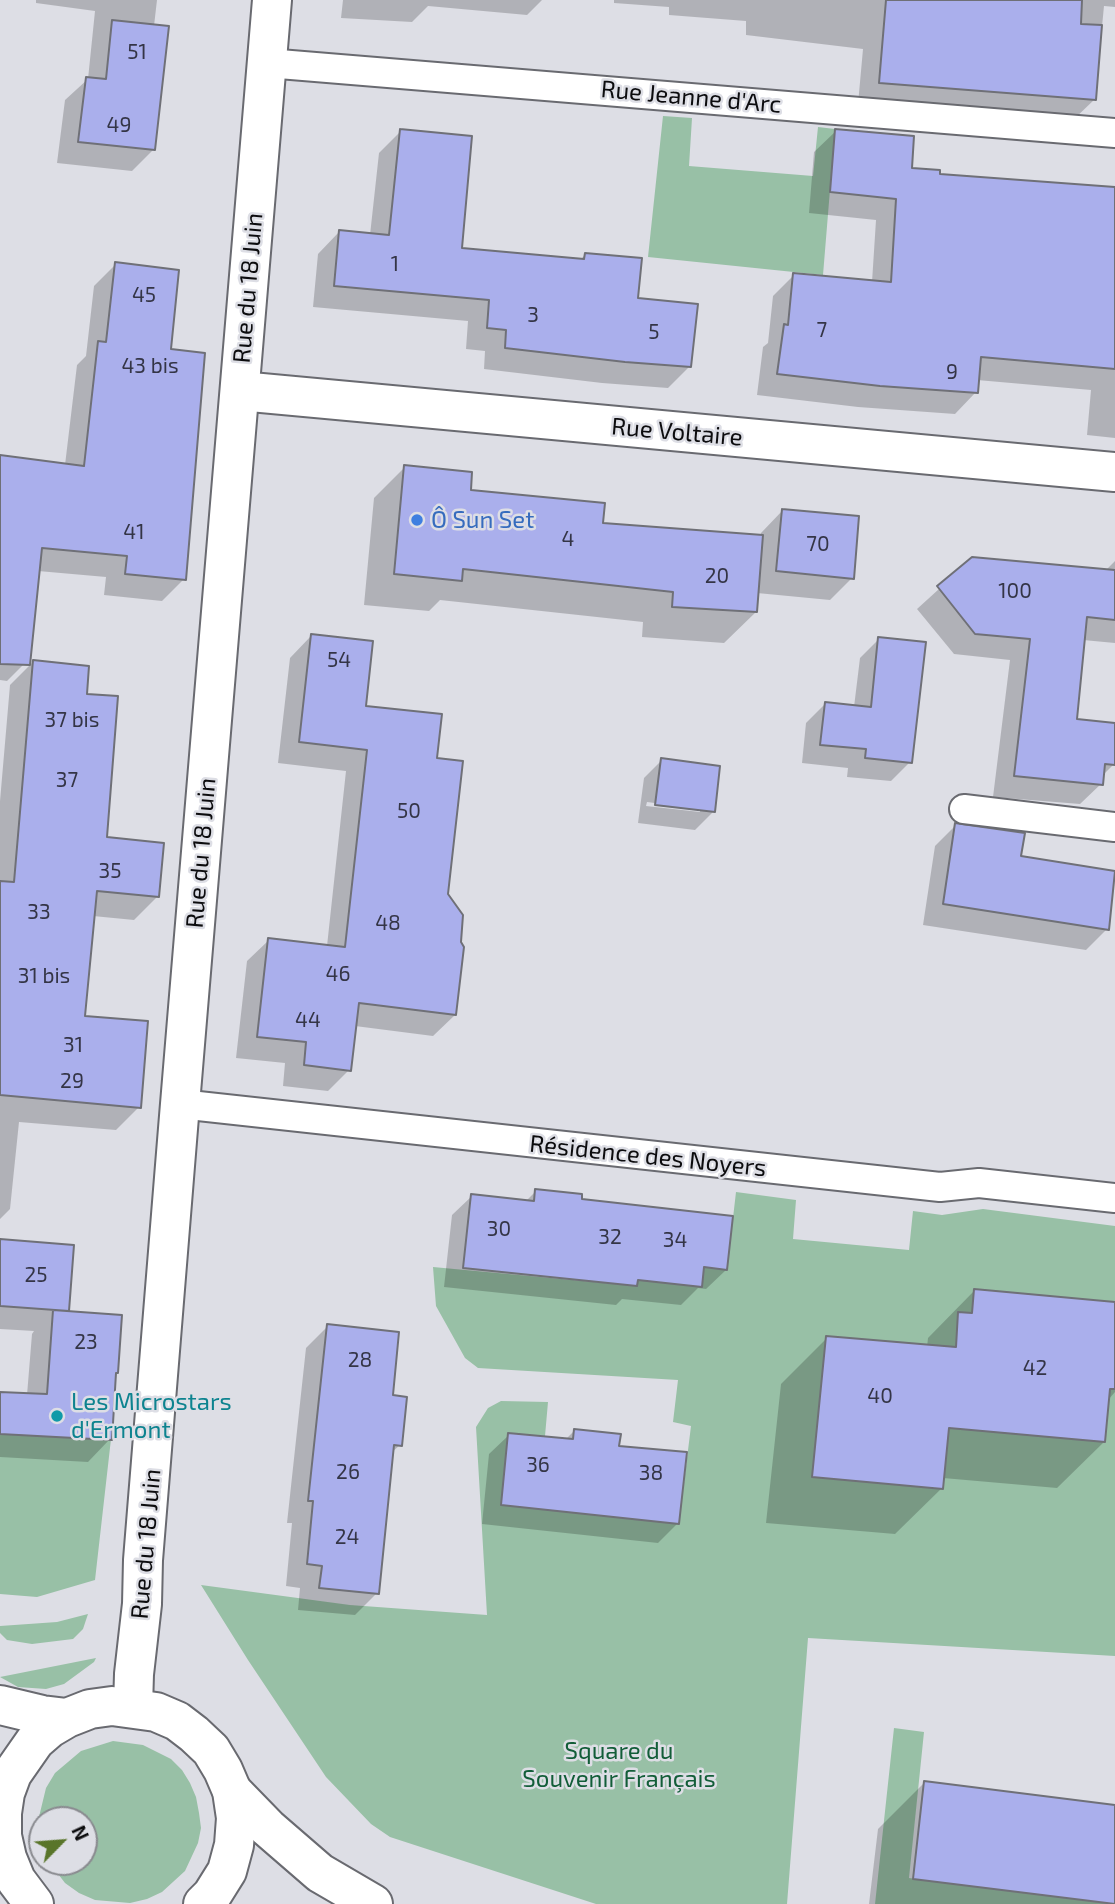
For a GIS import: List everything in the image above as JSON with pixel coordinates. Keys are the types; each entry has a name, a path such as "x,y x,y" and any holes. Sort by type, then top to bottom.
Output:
{"street":[{"name":"Rue du 18 Juin","path":"133,1707 272,0"},
{"name":"Rue Voltaire","path":"240,391 1115,472"},
{"path":"0,1705 67,1718"},
{"path":"21,1899 2,1836 1,1808 22,1756 35,1741 67,1718 101,1707 133,1707 156,1712 177,1721 194,1734 211,1750 232,1791 236,1818 234,1845 227,1871 203,1904"},
{"path":"232,1791 268,1828 320,1873 373,1904"}],"lane":[{"name":"Rue Jeanne d'Arc","path":"267,63 1115,133"},
{"path":"964,809 1115,827"},
{"name":"Résidence des Noyers","path":"180,1104 940,1188 979,1183 1115,1198"}],"green space":[{"path":"663,116 692,118 689,166 813,176 818,127 835,129 823,275 648,257"},
{"name":"Square du Souvenir Français","path":"736,1192 796,1200 793,1239 909,1250 913,1211 942,1215 983,1209 1115,1226 1115,1656 808,1638 787,1904 596,1904 390,1837 371,1824 326,1777 201,1585 350,1605 487,1615 476,1427 488,1408 501,1401 548,1402 545,1436 508,1433 501,1505 679,1523 691,1426 673,1422 678,1380 478,1368 465,1358 436,1306 433,1267 637,1286 638,1280 702,1287 704,1267 727,1270"},
{"path":"0,1434 111,1439 95,1580 37,1597 0,1594"},
{"path":"88,1614 83,1629 73,1639 32,1644 7,1640 0,1633 0,1626 57,1622"},
{"path":"96,1658 64,1684 46,1689 18,1687 0,1677"},
{"path":"894,1728 924,1732 909,1878 1112,1904 875,1904"},
{"path":"113,1741 143,1745 171,1759 190,1783 196,1797 201,1828 198,1843 185,1871 162,1892 130,1903 95,1900 79,1893 60,1876 98,1876 98,1806 42,1806 46,1788 55,1773 81,1751"}],"building":[{"path":"886,0 1082,0 1081,24 1102,25 1096,100 879,83"},
{"path":"112,20 169,26 155,150 78,142 86,77 106,79"},
{"path":"400,129 472,136 462,248 584,259 585,253 642,258 638,298 698,304 691,367 505,348 506,330 487,328 489,300 334,286 339,230 389,235"},
{"path":"835,129 914,136 912,168 940,170 940,174 1115,187 1115,369 981,357 978,393 880,386 777,374 784,324 788,325 793,273 891,282 896,199 830,192"},
{"path":"115,262 179,270 171,349 205,353 186,580 125,574 127,556 42,548 30,665 0,664 0,455 84,466 98,341 106,342"},
{"path":"404,465 472,472 471,490 605,503 603,523 763,535 757,612 672,607 673,592 463,569 462,581 394,574"},
{"path":"782,509 859,516 854,579 776,571"},
{"path":"972,557 1115,570 1115,620 1087,617 1077,719 1115,723 1115,765 1105,764 1103,785 1014,776 1030,639 975,634 937,586"},
{"path":"311,634 373,641 366,706 442,714 437,758 463,761 448,894 463,915 461,942 464,947 456,1015 359,1003 351,1071 304,1065 306,1042 257,1037 268,938 345,947 367,750 299,742"},
{"path":"878,637 926,642 912,763 865,758 866,749 820,745 825,702 871,707"},
{"path":"33,660 89,666 87,694 118,696 107,837 164,843 159,897 97,891 85,1016 148,1021 141,1108 0,1095 0,881 14,882"},
{"path":"661,758 720,766 715,812 655,805"},
{"path":"955,823 1025,833 1021,856 1115,871 1109,930 943,904"},
{"path":"535,1189 582,1194 582,1199 733,1216 727,1270 704,1267 702,1287 638,1280 637,1286 463,1268 471,1194 534,1201"},
{"path":"0,1239 74,1245 69,1311 0,1306"},
{"path":"974,1289 1115,1302 1115,1389 1110,1389 1105,1442 949,1428 943,1489 812,1477 826,1336 956,1347 958,1312 972,1313"},
{"path":"53,1310 122,1315 112,1440 0,1434 0,1392 47,1394"},
{"path":"327,1324 399,1332 393,1395 407,1397 402,1446 394,1445 379,1594 319,1588 322,1566 307,1564 313,1501 308,1501"},
{"path":"574,1429 621,1434 619,1446 687,1452 679,1524 501,1505 508,1433 573,1439"},
{"path":"924,1781 1115,1805 1115,1904 913,1879"}],"place":[{"name":"Ô Sun Set","path":"417,520"},
{"name":"Les Microstars d'Ermont","path":"57,1416"}]}
